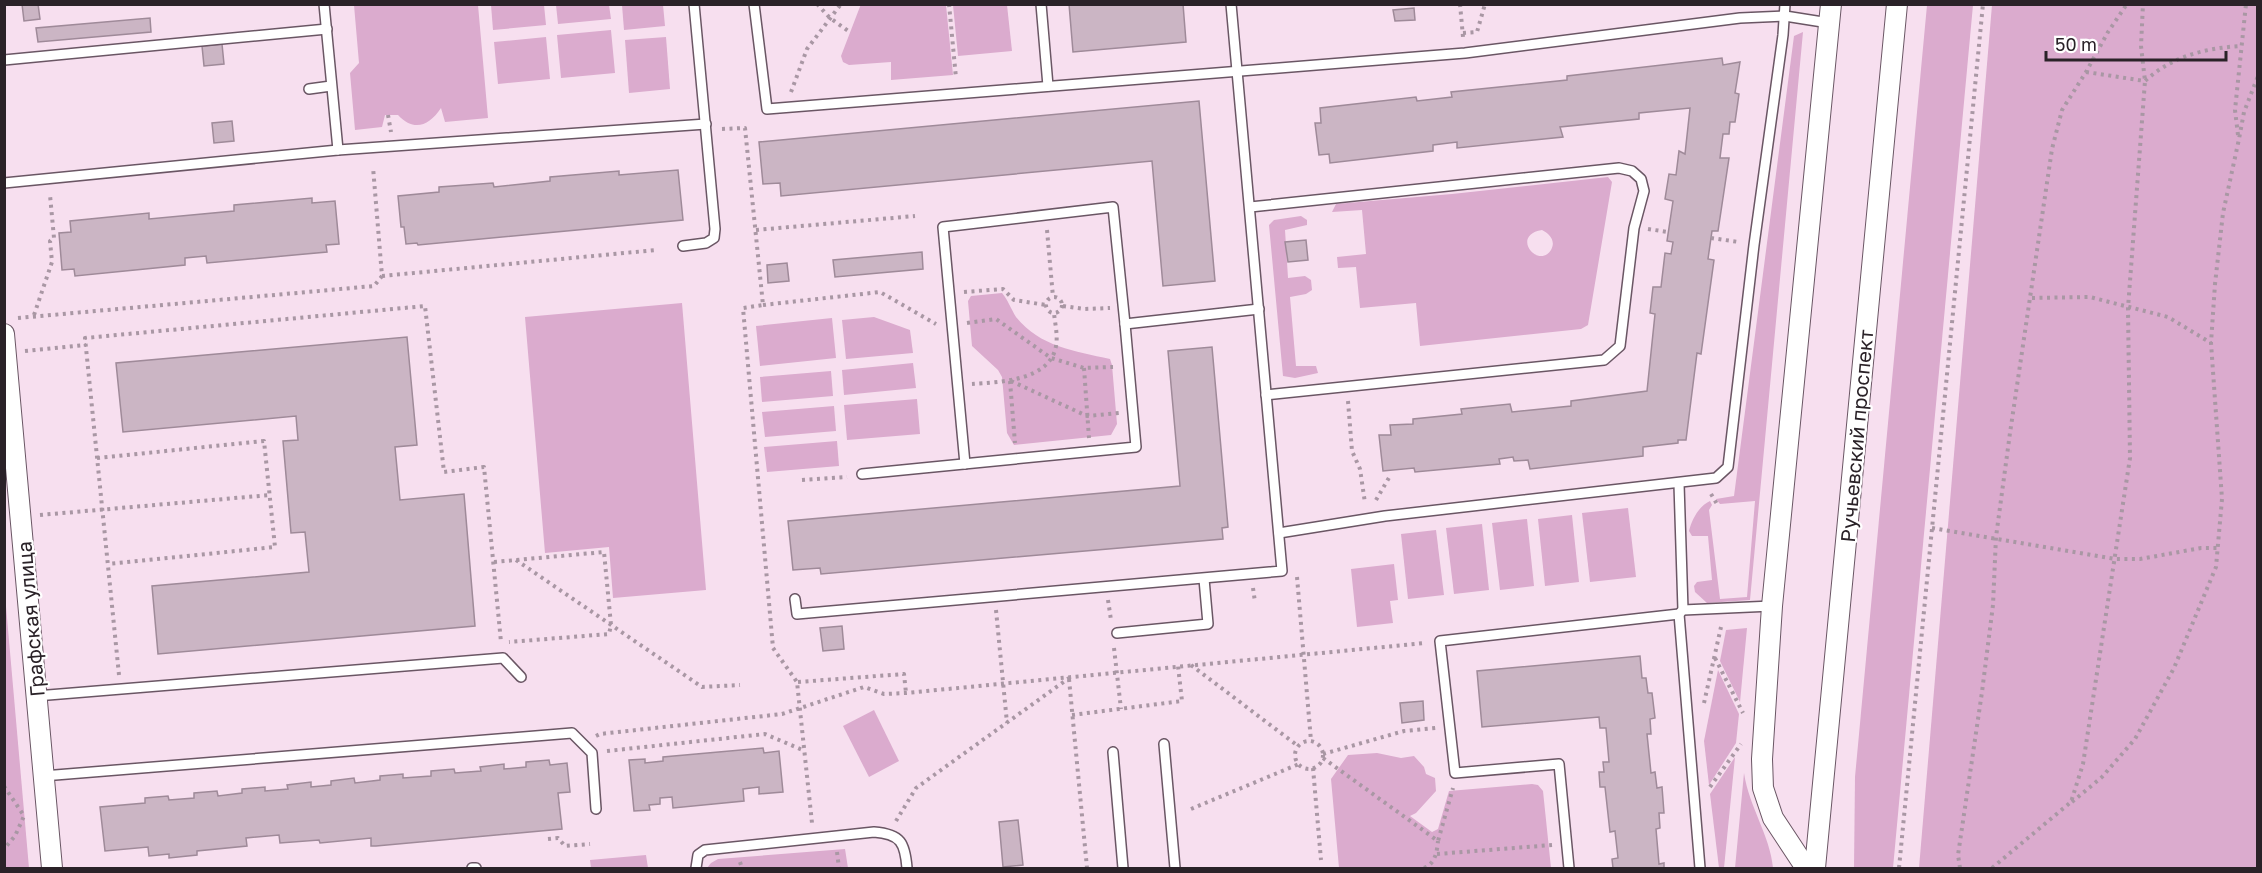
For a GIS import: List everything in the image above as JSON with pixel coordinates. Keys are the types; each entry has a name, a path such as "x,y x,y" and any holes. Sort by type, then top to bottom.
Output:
{"street":[{"name":"Ручьевский проспект","path":"1815,868 1898,4"},
{"path":"1806,868 1773,818 1763,788 1762,759 1772,606 1830,14"},
{"name":"Графская улица","path":"10,326 36,696 52,868"}],"lane":[{"path":"324,4 338,150"},
{"path":"683,246 706,243 714,238 715,229 694,4"},
{"path":"754,4 767,109 1465,53 1740,18 1830,14"},
{"path":"1041,4 1048,86"},
{"path":"795,600 797,614 1282,571 1232,4"},
{"path":"1279,533 1367,518 1679,484 1716,478 1728,467 1785,4"},
{"path":"4,60 327,29"},
{"path":"309,89 331,86"},
{"path":"4,183 338,150 706,124"},
{"path":"1250,207 1618,168 1632,171 1641,179 1644,191 1634,228 1620,346 1604,360 1266,395"},
{"path":"862,474 965,464 1136,447 1113,207 943,227 965,464"},
{"path":"1125,324 1259,309"},
{"path":"1679,484 1681,612 1700,868"},
{"path":"1117,633 1208,624 1204,579"},
{"path":"1569,868 1559,764 1455,772 1440,641 1681,612 1772,606"},
{"path":"36,696 503,658 521,677"},
{"path":"43,776 572,733 592,753 596,809"},
{"path":"1164,744 1175,868"},
{"path":"1113,752 1123,868"},
{"path":"696,868 698,855 705,849 874,832 890,833 900,839 906,852 908,868"}],"path":[{"path":"817,4 830,18 851,33"},
{"path":"792,107 790,95 807,49 841,4"},
{"path":"949,4 957,95"},
{"path":"1460,4 1463,35 1477,32 1485,4"},
{"path":"1899,868 1983,4"},
{"path":"1960,868 1958,855 1993,605 1996,537 2052,149 2062,110 2127,4"},
{"path":"2071,802 2083,764 2130,458 2128,308 2145,81 2140,46 2143,4"},
{"path":"2239,139 2235,110 2246,4"},
{"path":"2145,81 2158,69 2190,54 2241,45"},
{"path":"2086,72 2145,81"},
{"path":"1992,868 2102,777 2135,739 2174,668 2216,567 2222,499 2211,343 2215,284 2223,213 2244,112 2258,76"},
{"path":"728,129 745,128 763,305"},
{"path":"10,326 34,315 374,286 382,276 373,166"},
{"path":"34,315 52,262 50,241 54,238 50,195"},
{"path":"756,230 915,216"},
{"path":"1047,228 1053,297"},
{"path":"1711,238 1754,245"},
{"path":"382,276 656,250"},
{"path":"963,292 1003,289 1014,300 1046,305"},
{"path":"813,824 797,682 773,648 743,308 880,292 939,325"},
{"path":"1053,297 1060,299 1063,306 1058,313 1054,313 1049,311 1046,305 1049,298 1053,297"},
{"path":"2032,298 2090,297 2168,317 2211,343"},
{"path":"109,677 120,676 85,338 425,306 444,472 484,467 503,658"},
{"path":"1063,306 1085,309 1110,308"},
{"path":"970,384 1010,381 1034,374 1050,358 1056,347 1054,313"},
{"path":"966,323 996,319 1050,358 1084,368 1116,367"},
{"path":"18,351 86,345"},
{"path":"1084,368 1090,441"},
{"path":"1010,381 1087,416 1120,413"},
{"path":"1010,381 1015,448"},
{"path":"1348,399 1352,451 1360,469 1367,518"},
{"path":"97,458 264,441 270,495 275,547 108,564"},
{"path":"802,480 848,476"},
{"path":"1372,509 1390,476"},
{"path":"33,516 270,495"},
{"path":"1932,528 1996,537 2015,544 2116,559 2140,559 2201,548 2218,548"},
{"path":"494,562 604,552 611,625 609,634 501,643"},
{"path":"516,560 702,687 740,685"},
{"path":"1253,588 1255,602"},
{"path":"1109,604 1111,624"},
{"path":"996,612 1007,723"},
{"path":"1688,725 1703,709 1721,627"},
{"path":"600,734 782,714 864,687 884,694 906,693 1440,641"},
{"path":"1113,643 1121,709"},
{"path":"1303,654 1311,741"},
{"path":"1715,657 1745,716"},
{"path":"1191,665 1299,746"},
{"path":"1072,715 1182,702 1178,666"},
{"path":"797,682 904,674 906,693"},
{"path":"1069,678 1087,868"},
{"path":"890,833 916,788 1069,678"},
{"path":"1435,729 1404,731 1323,756 1313,768 1306,768 1299,764 1296,755 1302,743 1311,741 1319,745 1323,756 1438,841"},
{"path":"592,753 765,734 804,751"},
{"path":"1695,798 1704,796 1741,744"},
{"path":"1191,808 1299,764"},
{"path":"1313,768 1321,860"},
{"path":"1426,868 1437,854 1438,841 1454,784 1455,772"},
{"path":"4,786 24,816 15,836 4,849"},
{"path":"548,839 558,838 565,846 590,844"},
{"path":"1437,854 1549,845"},
{"path":"837,853 846,853"},
{"path":"740,862 742,868"}],"shaded area":[{"path":"861,4 946,5 953,75 891,80 891,62 849,65 843,62 841,56"},
{"path":"354,5 478,5 488,118 445,122 441,108 431,119 421,125 410,124 398,115 385,115 382,127 355,130 350,73 359,63"},
{"path":"491,5 544,5 546,25 493,30"},
{"path":"556,5 609,5 611,19 558,24"},
{"path":"622,5 663,5 665,26 624,30"},
{"path":"953,5 1007,5 1012,51 958,56"},
{"path":"1927,5 1973,5 1893,868 1854,868 1855,777"},
{"path":"1992,5 2257,5 2257,868 1919,868"},
{"path":"611,30 615,73 561,78 557,35"},
{"path":"1803,32 1750,600 1707,603 1695,592 1694,586 1697,582 1712,580 1708,536 1692,536 1689,531 1696,513 1710,501 1712,505 1709,510 1720,599 1747,597 1755,501 1720,504 1716,499 1734,496 1794,36"},
{"path":"546,37 550,79 498,84 494,42"},
{"path":"666,37 670,89 629,93 625,40"},
{"path":"1608,177 1612,182 1588,325 1581,329 1420,346 1416,303 1360,308 1356,267 1338,268 1337,257 1366,254 1362,210 1332,212 1336,204","holes":["1542,230 1550,236 1553,244 1546,255 1540,256 1534,254 1527,244 1528,238 1533,233"]},
{"path":"1301,216 1307,220 1307,225 1285,230 1288,278 1305,276 1311,280 1312,290 1306,294 1290,297 1296,366 1316,366 1318,373 1295,378 1283,376 1269,225 1274,220"},
{"path":"1002,293 1016,317 1036,335 1059,346 1110,359 1117,424 1111,435 1014,445 1007,433 1002,377 998,370 972,346 968,301 971,296"},
{"path":"682,303 706,590 613,598 609,547 545,553 525,317"},
{"path":"874,317 910,330 913,353 846,359 842,320"},
{"path":"832,318 836,358 760,366 756,326"},
{"path":"913,363 916,388 844,395 842,370"},
{"path":"831,371 833,396 762,402 760,377"},
{"path":"917,399 920,434 847,440 844,405"},
{"path":"834,406 836,431 765,437 762,412"},
{"path":"837,441 839,466 767,472 764,447"},
{"path":"1628,508 1636,577 1590,582 1582,513"},
{"path":"1572,515 1579,582 1545,586 1538,519"},
{"path":"1527,519 1534,586 1500,590 1492,523"},
{"path":"1482,524 1489,590 1454,594 1446,528"},
{"path":"1436,530 1444,595 1408,599 1401,534"},
{"path":"1394,564 1398,600 1390,601 1393,623 1357,627 1351,569"},
{"path":"5,595 29,868 5,868"},
{"path":"1747,628 1740,702 1720,661 1726,630"},
{"path":"1718,670 1739,714 1736,743 1709,785 1704,741"},
{"path":"874,710 899,761 869,777 843,726"},
{"path":"1377,753 1401,758 1414,756 1424,767 1426,774 1435,778 1436,791 1416,813 1410,816 1432,832 1438,829 1449,791 1538,785 1543,791 1551,868 1339,868 1331,779 1348,755"},
{"path":"1735,757 1724,868 1719,868 1710,794"},
{"path":"1744,773 1750,798 1768,844 1773,868 1735,868"},
{"path":"845,849 848,868 707,868 718,859"},
{"path":"646,855 648,868 591,868 590,860"}],"building":[{"path":"22,4 38,4 40,19 24,21"},
{"path":"1069,4 1183,4 1186,42 1073,52"},
{"path":"1414,8 1415,20 1395,21 1393,10"},
{"path":"150,18 151,32 38,42 36,28"},
{"path":"222,44 224,64 204,66 202,46"},
{"path":"1722,58 1723,65 1740,62 1735,93 1739,94 1735,122 1730,122 1729,134 1723,134 1720,158 1729,158 1718,231 1712,231 1708,259 1714,260 1701,354 1697,353 1686,440 1643,447 1643,456 1530,469 1528,460 1514,461 1513,457 1499,459 1500,464 1415,472 1414,468 1383,471 1379,435 1391,435 1390,425 1413,424 1413,419 1462,414 1461,409 1510,404 1512,412 1571,406 1571,401 1647,391 1655,314 1650,313 1653,287 1661,287 1665,253 1671,254 1673,242 1667,241 1673,201 1665,199 1669,174 1676,175 1679,151 1685,154 1690,108 1639,113 1639,119 1560,127 1563,137 1457,148 1457,142 1433,145 1433,151 1330,163 1329,154 1319,155 1315,123 1321,123 1320,108 1416,97 1417,101 1452,97 1451,92 1567,80 1567,76"},
{"path":"1199,101 1215,281 1163,286 1152,161 781,196 780,183 763,184 759,142"},
{"path":"232,121 234,141 214,143 212,123"},
{"path":"678,170 683,220 418,245 417,243 406,244 404,227 401,227 398,196 439,192 439,187 493,183 494,187 550,181 550,177 619,171 619,175"},
{"path":"312,198 312,203 335,201 339,244 326,245 327,252 207,263 206,256 185,258 185,265 75,276 74,269 62,270 59,233 71,232 70,221 149,213 149,219 234,211 234,205"},
{"path":"1306,240 1308,260 1288,262 1285,242"},
{"path":"922,252 923,269 835,277 833,260"},
{"path":"787,263 789,281 768,283 767,265"},
{"path":"407,337 417,445 395,447 400,500 464,494 475,626 158,654 152,586 309,572 305,532 291,533 283,441 298,440 296,416 123,432 116,363"},
{"path":"1212,347 1228,527 1222,528 1223,539 821,574 820,568 793,570 788,521 1180,486 1168,351"},
{"path":"842,626 844,649 823,651 820,628"},
{"path":"1640,656 1642,678 1646,678 1648,693 1652,693 1655,718 1650,719 1651,734 1647,734 1651,773 1655,772 1657,788 1662,787 1664,813 1659,813 1660,828 1656,829 1659,864 1664,863 1664,868 1613,868 1612,859 1618,858 1615,831 1610,832 1605,787 1600,787 1599,772 1604,772 1603,762 1609,762 1606,728 1600,728 1599,717 1482,727 1477,671"},
{"path":"1423,701 1424,720 1402,723 1400,703"},
{"path":"763,748 764,753 779,751 783,792 759,794 759,787 743,789 744,801 673,808 672,797 660,798 660,804 649,805 650,810 634,811 629,760 645,759 645,763 663,761 663,757"},
{"path":"549,760 550,765 567,763 570,792 558,793 562,829 376,846 371,846 371,838 320,843 319,840 280,843 279,835 246,838 247,846 197,851 197,855 169,858 169,854 149,856 148,847 105,851 100,807 145,803 145,798 168,796 169,800 194,798 194,793 217,791 218,796 242,793 242,789 265,787 265,791 288,789 287,785 311,782 311,787 331,785 331,781 354,778 355,783 380,780 380,776 403,774 403,778 431,776 431,771 454,769 455,773 481,771 480,767 504,764 504,769 526,767 526,762"},
{"path":"1018,820 1023,865 1003,867 999,822"}]}
